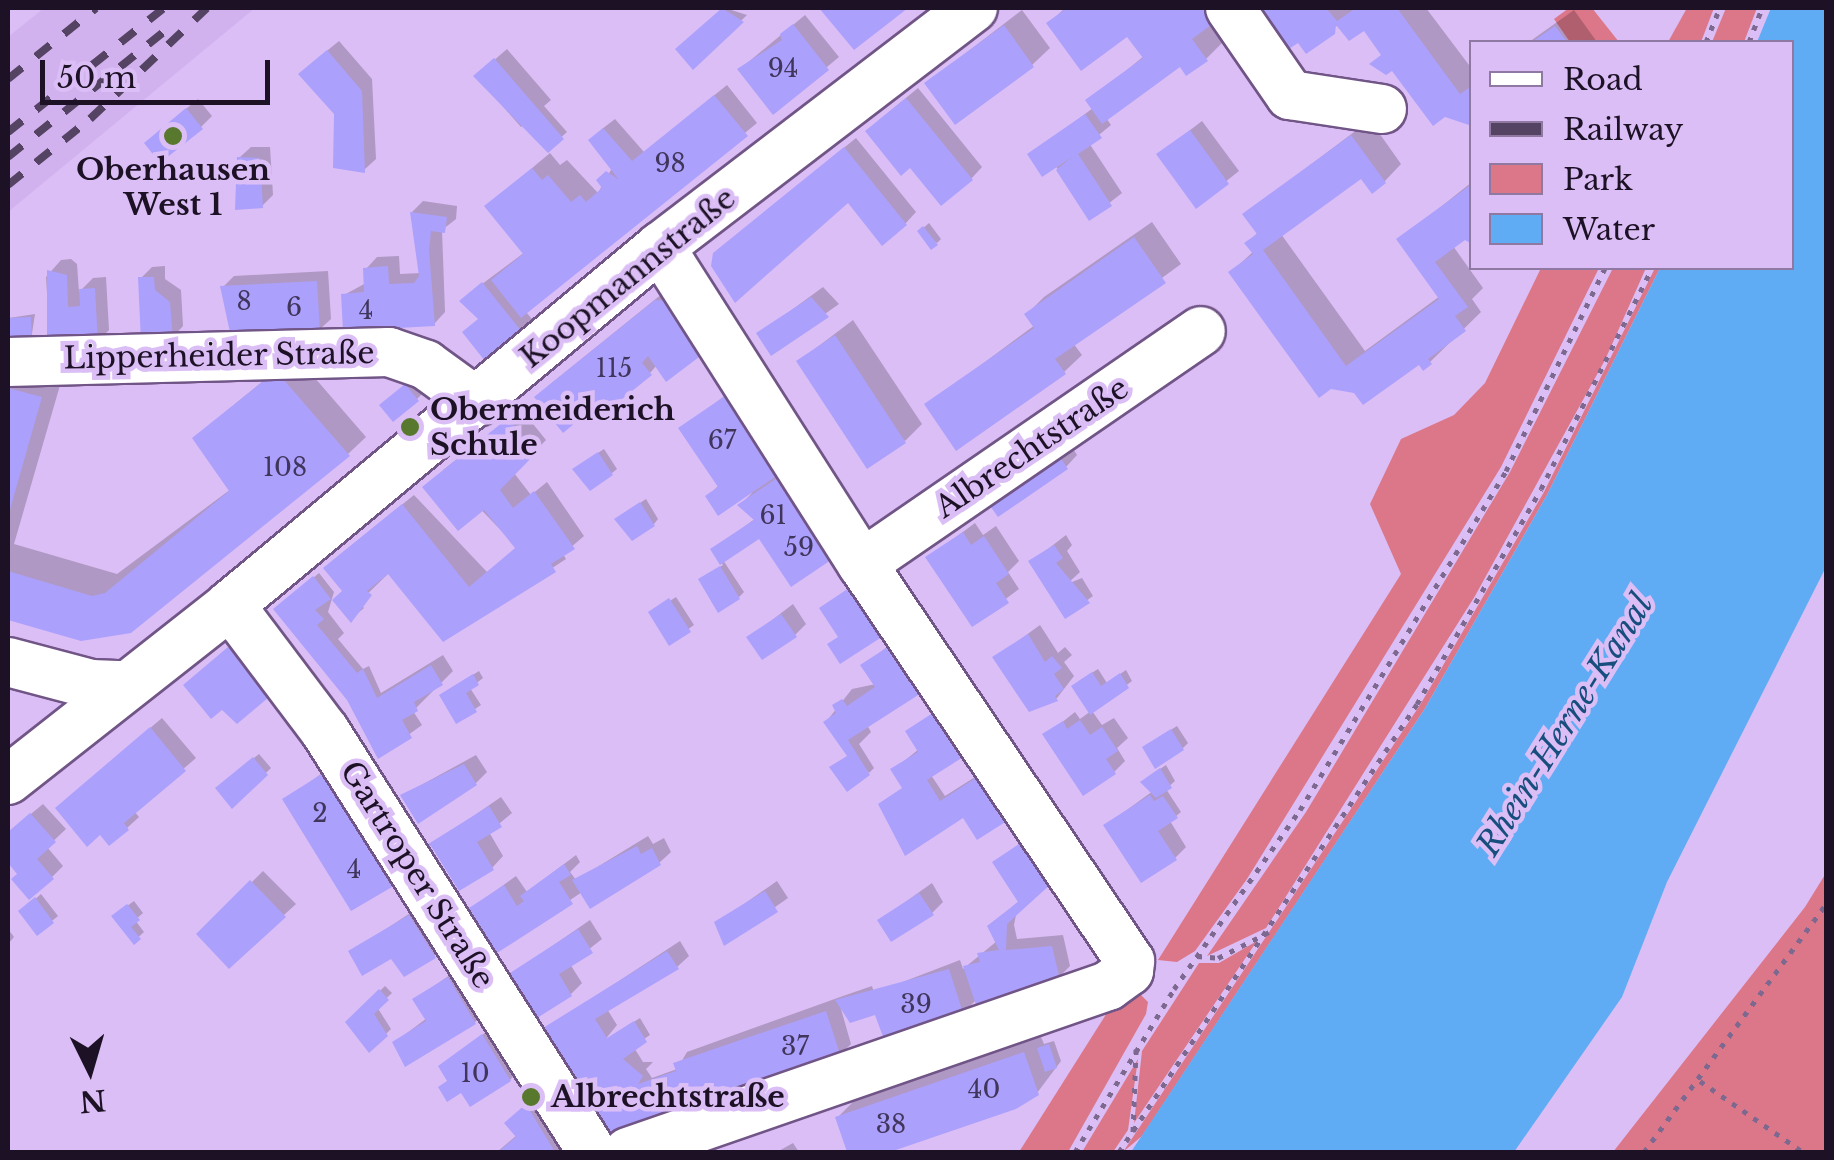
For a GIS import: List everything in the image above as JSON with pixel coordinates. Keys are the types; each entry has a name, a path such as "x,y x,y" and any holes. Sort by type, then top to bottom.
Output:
{"street":[{"name":"Koopmannstraße","path":"8,780 230,605 660,247 973,8"},
{"path":"1230,8 1290,96 1382,110"},
{"path":"628,1152 1108,986 1129,971 1125,950 862,564 660,247"},
{"name":"Albrechtstraße","path":"862,564 1202,331"},
{"name":"Lipperheider Straße","path":"8,362 389,352 426,366 477,402"},
{"name":"Gartroper Straße","path":"230,605 326,730 592,1152"},
{"path":"8,662 92,684 124,685"}],"path":[{"path":"1707,40 1720,8"},
{"path":"1750,40 1762,8"},
{"path":"1076,1152 1136,1049 1300,810 1506,470 1603,270"},
{"path":"1119,1152 1269,932 1480,597 1610,360 1651,270"},
{"path":"1644,1152 1826,904"},
{"path":"1198,956 1218,958 1269,932"},
{"path":"1133,1132 1136,1049"},
{"path":"1700,1080 1802,1152"}],"shaded area":[{"path":"44,8 255,8 8,212 8,37"}],"green space":[{"path":"1569,8 1592,8 1617,40 1569,40 1554,19"},
{"path":"1687,8 1714,8 1702,40 1669,40"},
{"path":"1726,8 1757,8 1745,40 1713,40"},
{"path":"1540,270 1598,270 1501,467 1247,879 1195,951 1177,962 1158,960 1401,574 1370,504 1401,439 1454,415 1485,383"},
{"path":"1612,270 1645,270 1605,360 1475,596 1266,928 1207,956 1306,812 1510,472"},
{"path":"1654,270 1659,270 1547,495 1424,710 1142,1136 1123,1152 1420,705 1544,492"},
{"path":"1826,873 1826,1152 1613,1152 1805,907"},
{"path":"1257,941 1134,1123 1142,1051 1199,963 1219,963"},
{"path":"1134,988 1148,1002 1146,1014 1068,1152 1019,1152 1117,997"},
{"path":"1138,1059 1128,1130 1113,1152 1082,1152"}],"water":[{"name":"Rhein-Herne-Kanal","path":"1771,8 1826,8 1826,567 1667,882 1622,997 1514,1152 1131,1152 1424,710 1547,495 1659,270 1794,270 1794,40 1758,40"}],"building":[{"path":"722,8 744,22 693,70 675,49"},
{"path":"819,8 908,8 854,50"},
{"path":"1067,8 1215,8 1222,17 1192,39 1208,61 1186,76 1180,67 1102,124 1085,100 1143,58 1127,37 1081,71 1046,23"},
{"path":"1248,8 1326,8 1337,21 1356,8 1397,8 1460,94 1469,88 1469,125 1445,117 1433,126 1392,71 1386,75 1369,64 1381,55 1364,31 1349,41 1336,25 1335,34 1306,54 1298,43 1281,54"},
{"path":"793,24 829,70 773,115 737,69 782,40 780,34"},
{"path":"1004,25 1034,67 955,125 924,83"},
{"path":"1555,26 1566,40 1535,40"},
{"path":"327,50 362,91 365,173 333,168 334,114 298,74"},
{"path":"494,58 564,139 548,153 473,76"},
{"path":"714,95 748,136 521,318 491,280 523,254 484,206 532,168 542,180 548,175 571,202 580,195 586,202 602,188 596,180 606,171 619,180 588,140 603,128 632,161"},
{"path":"906,98 973,180 941,206 910,168 901,176 865,131"},
{"name":"Oberhausen West 1","path":"186,108 203,129 160,163 144,143"},
{"path":"1085,114 1102,138 1078,154 1112,206 1089,221 1056,170 1072,157 1042,177 1027,154"},
{"path":"1190,130 1229,184 1196,209 1156,154"},
{"path":"1351,135 1386,183 1372,194 1361,179 1263,250 1346,366 1439,299 1396,239 1469,186 1469,242 1465,240 1435,262 1468,307 1455,316 1466,331 1428,359 1432,364 1423,371 1419,365 1363,405 1354,393 1331,389 1319,398 1228,272 1253,254 1244,243 1257,234 1242,214"},
{"path":"844,147 907,225 882,246 848,203 735,303 711,266 713,253"},
{"path":"237,157 260,158 263,208 235,210"},
{"path":"410,212 447,217 445,233 431,231 435,326 343,331 341,294 364,292 363,268 388,266 389,284 414,283 419,276"},
{"path":"923,226 938,245 931,250 917,231"},
{"path":"1134,237 1166,283 1055,359 1066,374 956,451 924,404 1034,328 1024,314"},
{"path":"47,270 67,275 68,307 80,306 79,289 95,288 98,344 47,347"},
{"path":"138,277 154,277 155,290 170,302 173,340 141,342"},
{"path":"317,281 320,332 231,337 220,286"},
{"path":"482,282 522,332 485,361 462,332 478,319 459,301"},
{"path":"811,297 829,317 771,356 756,333"},
{"path":"655,300 669,301 703,354 666,382 648,356 642,363 652,375 611,408 604,399 563,433 534,397"},
{"path":"31,317 32,343 8,344 8,318"},
{"path":"835,335 906,443 867,469 796,361"},
{"path":"276,371 350,456 131,633 81,641 8,620 8,571 92,596 105,593 229,491 192,438"},
{"path":"405,384 419,401 393,422 379,405"},
{"path":"8,388 42,397 9,513 8,513"},
{"path":"725,396 778,475 718,516 705,496 718,487 678,428"},
{"path":"508,418 536,453 500,490 513,508 534,491 575,549 551,564 556,572 443,642 388,574 367,591 372,595 351,623 332,600 342,591 323,568 402,504 469,587 515,548 484,510 458,531 422,487"},
{"path":"1053,447 1068,469 998,517 983,496"},
{"path":"598,452 613,475 590,491 572,469"},
{"path":"783,474 837,556 791,587 759,539 720,565 710,549 754,520 737,505"},
{"path":"640,502 655,526 632,541 614,519"},
{"path":"963,532 971,545 984,536 1009,574 996,583 1009,603 972,627 925,557"},
{"path":"1054,545 1063,558 1056,563 1090,603 1065,619 1028,561"},
{"path":"720,566 740,599 718,613 698,579"},
{"path":"313,576 331,599 315,610 324,619 317,625 357,673 363,669 377,698 431,665 443,685 414,702 418,711 402,720 412,738 378,759 347,700 273,609"},
{"path":"855,584 888,633 840,664 827,644 838,637 819,608"},
{"path":"669,598 691,632 669,646 648,612"},
{"path":"781,614 797,637 762,660 746,637"},
{"path":"1028,634 1045,662 1052,656 1062,668 1054,674 1064,689 1055,696 1058,701 1029,712 992,657"},
{"path":"894,643 926,690 848,740 870,775 847,792 829,767 847,756 823,722 836,713 832,705 842,699 847,706 875,687 860,665"},
{"path":"228,647 269,697 237,724 222,710 211,719 183,685"},
{"path":"1092,672 1101,686 1120,673 1129,688 1090,715 1071,686"},
{"path":"473,674 479,685 466,693 477,712 456,724 439,695"},
{"path":"939,709 968,754 927,780 940,801 982,774 1010,819 977,840 963,818 905,856 878,804 902,788 890,769 918,752 905,731"},
{"path":"1080,720 1090,735 1102,727 1118,751 1106,759 1116,774 1083,796 1042,734 1063,721 1067,729"},
{"path":"150,727 186,771 124,823 129,830 109,846 100,835 87,847 55,808"},
{"path":"1171,729 1184,750 1155,769 1142,747"},
{"path":"253,757 268,775 232,809 215,788"},
{"path":"464,764 477,785 418,824 400,795"},
{"path":"1160,768 1172,788 1156,798 1140,782"},
{"path":"322,774 392,887 351,911 282,799"},
{"path":"1150,795 1154,801 1163,796 1178,818 1158,831 1177,860 1141,883 1103,825"},
{"path":"489,806 502,827 477,842 494,870 459,891 431,846 425,846"},
{"path":"30,813 56,842 37,859 54,879 29,900 11,879 17,874 8,863 8,832"},
{"path":"1025,840 1052,883 1007,924 1006,950 1052,946 1060,980 976,1005 963,966 980,962 977,953 999,950 987,926 1018,902 992,862"},
{"path":"637,846 641,854 652,848 661,865 590,909 572,880"},
{"path":"564,864 571,875 559,882 573,904 497,953 469,908 504,885 517,906 524,901 520,896"},
{"path":"250,880 286,917 229,969 196,934"},
{"path":"765,891 778,912 724,946 714,922"},
{"path":"919,893 934,915 891,942 877,920"},
{"path":"35,897 54,923 37,936 18,911"},
{"path":"127,904 140,920 131,927 141,939 134,945 111,916"},
{"path":"409,915 436,958 404,977 391,959 362,976 348,951"},
{"path":"578,929 593,953 559,974 572,996 537,1018 510,973"},
{"path":"667,951 679,969 595,1019 607,1038 634,1021 647,1042 623,1059 643,1076 638,1084 676,1071 673,1063 826,1011 841,1057 688,1108 686,1102 617,1133 606,1129 543,1028"},
{"path":"949,969 964,1016 885,1042 875,1015 850,1023 835,1000"},
{"path":"448,977 476,1024 405,1067 392,1042 426,1021 412,999"},
{"path":"379,989 389,1000 374,1014 388,1036 369,1053 345,1022"},
{"path":"482,1034 511,1081 470,1107 461,1093 447,1102 438,1087 447,1081 438,1066"},
{"path":"1049,1044 1057,1068 1045,1072 1037,1048"},
{"path":"1024,1052 1039,1095 1016,1109 890,1152 847,1152 835,1117"},
{"path":"526,1104 555,1152 498,1152 516,1137 504,1123"}],"railway":[{"path":"8,79 96,8"},
{"path":"8,132 164,8"},
{"path":"8,185 90,119 207,8"},
{"path":"8,157 171,26"}],"place":[{"name":"Oberhausen West 1","path":"173,136"},
{"name":"Obermeiderich Schule","path":"410,427"},
{"name":"Albrechtstraße","path":"531,1097"}]}
